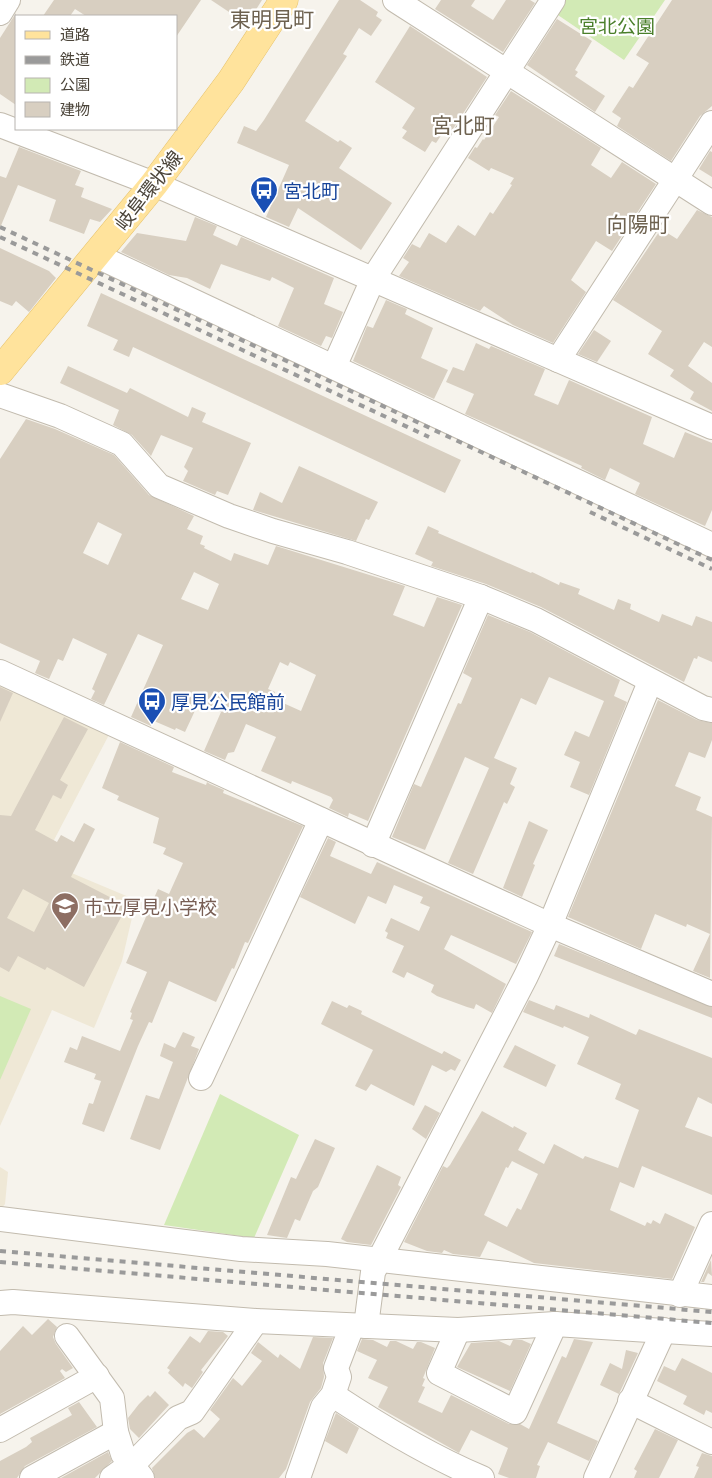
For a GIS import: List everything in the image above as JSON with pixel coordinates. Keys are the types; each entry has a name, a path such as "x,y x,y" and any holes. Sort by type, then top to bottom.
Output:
{"main road":[{"name":"岐阜環状線","path":"0,371 97,256 154,184 231,81 284,0"}],"street":[{"path":"0,13 8,0"},
{"path":"396,0 676,178 712,203"},
{"path":"334,367 373,279 553,0"},
{"path":"558,360 712,123"},
{"path":"0,125 154,184 712,427"},
{"path":"97,256 712,546"},
{"path":"0,395 60,416 122,444 159,486 229,516 481,596 536,620 650,682 703,708 712,710"},
{"path":"373,844 481,596"},
{"path":"0,672 550,925 712,994"},
{"path":"298,1478 323,1408 333,1395 339,1377 336,1368 359,1326 372,1272 526,976 550,925 650,682"},
{"path":"201,1078 321,820"},
{"path":"0,1219 241,1249 327,1254 680,1295 712,1297"},
{"path":"680,1295 712,1224"},
{"path":"0,1303 13,1302 256,1321 359,1326 458,1330 555,1324 712,1334"},
{"path":"127,1473 137,1460 178,1418 192,1412 256,1321"},
{"path":"458,1330 439,1374 515,1412 555,1324"},
{"path":"596,1478 664,1330"},
{"path":"68,1336 112,1398 116,1432 127,1473"},
{"path":"0,1430 97,1376"},
{"path":"333,1395 367,1418 444,1461 482,1478"},
{"path":"630,1401 712,1442"},
{"path":"32,1478 116,1432"}],"shaded area":[{"name":"市立厚見小学校","path":"0,679 112,729 43,861 136,900 122,961 94,1028 52,1010 0,1126"},
{"path":"0,1167 8,1172 5,1204 0,1210"}],"green space":[{"name":"宮北公園","path":"559,0 665,0 624,60 552,11"},
{"path":"0,996 31,1009 0,1080"},
{"path":"220,1094 299,1135 254,1238 164,1225"}],"building":[{"path":"54,0 201,0 178,34 178,15 84,15 75,9 71,15 44,15"},
{"path":"211,0 262,0 247,24"},
{"path":"339,0 360,0 378,12 376,16 382,20 371,36 359,28 343,54 347,56 305,121 338,142 340,140 352,148 339,168 392,203 361,250 298,208 289,227 266,217 289,165 237,143 244,126 256,131 264,120"},
{"path":"441,0 475,0 471,6 493,20 506,0 530,0 535,3 503,52 435,9"},
{"path":"672,0 712,0 712,106 700,116 671,161 617,126 621,118 612,112 629,86 633,88 649,63 636,55"},
{"path":"16,13 15,104 0,94 0,38"},
{"path":"557,19 592,41 575,70 578,72 575,76 605,96 595,112 527,65"},
{"path":"410,26 487,77 451,132 446,128 436,143 432,141 425,152 402,138 407,131 402,128 415,108 375,82"},
{"path":"511,91 601,148 591,165 611,178 622,162 656,184 612,251 596,241 571,280 586,292 553,343 513,325 484,306 480,311 399,276 409,262 403,258 412,244 420,248 429,233 446,243 458,225 475,236 490,212 493,214 512,185 510,184 514,178 491,168 489,171 468,158 475,147 477,148 484,140 499,117 495,115"},
{"path":"19,147 81,171 75,185 84,188 81,197 112,209 100,222 90,219 84,234 49,221 56,200 18,185 0,228 0,176 6,178"},
{"path":"710,151 712,152 712,177 699,169"},
{"path":"697,210 712,217 712,347 704,342 688,366 712,383 712,411 690,399 694,392 670,376 674,370 648,354 662,331 613,300 661,229 677,239"},
{"path":"195,217 217,226 213,235 237,246 241,237 334,278 324,304 343,312 332,338 326,336 321,346 278,326 294,288 272,277 270,281 221,264 210,289 187,278 169,275 121,252 137,233 186,241"},
{"path":"0,248 49,271 56,278 29,312 16,301 12,306 0,301"},
{"path":"101,293 461,460 445,493 133,347 129,357 113,350 118,340 87,326"},
{"path":"386,300 407,309 405,314 433,328 421,358 448,370 434,399 353,361 367,326 373,328"},
{"path":"594,330 611,341 597,362 578,354"},
{"path":"476,343 489,349 491,346 545,369 534,395 558,405 569,380 652,417 643,444 674,458 685,432 712,443 712,510 705,526 635,494 640,483 610,468 605,480 581,468 582,466 465,414 474,394 446,382 453,367 464,371"},
{"path":"68,366 127,393 130,388 188,417 192,407 206,413 202,422 251,443 228,495 217,491 215,495 183,481 188,471 184,467 193,448 161,435 151,456 132,435 113,425 119,410 60,383"},
{"path":"26,419 55,429 114,455 149,495 194,516 187,529 203,536 200,544 205,546 204,548 231,561 234,553 268,565 276,546 405,586 393,615 424,627 437,597 462,605 368,821 349,813 348,817 329,808 333,800 331,797 292,781 291,784 261,771 276,737 246,724 234,752 228,753 225,760 204,751 221,712 199,702 185,732 154,721 151,726 131,717 163,645 138,634 104,705 91,699 95,691 92,689 107,654 73,638 63,661 58,659 49,679 35,673 40,661 0,643 0,459","holes":["98,522 122,534 108,565 83,553","194,572 219,584 208,610 181,599","280,662 288,666 290,662 316,675 301,711 272,698 275,692 268,689"]},
{"path":"299,466 378,502 369,520 366,519 356,541 253,510 260,492 282,503"},
{"path":"428,526 439,531 438,533 559,585 560,582 580,589 578,594 614,610 618,599 631,604 630,609 659,622 662,614 692,626 696,616 712,622 712,662 698,656 697,659 694,658 684,682 541,607 486,584 431,566 433,562 415,554"},
{"path":"488,615 530,632 620,680 614,696 627,702 589,795 570,787 580,762 564,755 575,731 589,737 604,701 549,677 536,705 521,698 494,758 517,768 510,784 515,787 507,804 504,802 473,874 448,863 489,768 465,757 425,850 392,837 414,784 421,787 458,703 461,704 472,678 463,673"},
{"path":"0,687 13,693 0,722"},
{"path":"658,700 697,720 712,723 712,740 705,758 689,752 675,786 701,797 696,810 712,817 710,978 693,971 710,934 687,924 686,927 655,914 641,949 568,917"},
{"path":"64,717 88,729 60,780 68,785 61,799 53,795 35,830 57,842 61,835 74,842 84,823 95,829 71,877 127,906 84,987 47,967 45,970 18,956 9,972 0,967 0,815 11,816","holes":["23,889 49,903 34,932 7,918"]},
{"path":"120,742 174,767 172,772 206,785 207,782 224,790 223,793 303,826 248,943 245,942 234,969 232,968 216,1002 169,981 152,1023 149,1022 138,1046 104,1132 82,1124 89,1103 93,1104 101,1081 94,1079 96,1074 64,1062 70,1047 77,1050 82,1036 120,1051 133,1020 130,1019 132,1013 130,1012 147,972 126,963 158,889 169,894 183,863 163,854 166,848 153,843 159,818 117,800 119,796 102,788"},
{"path":"529,821 548,830 533,864 535,865 522,897 503,888"},
{"path":"328,838 336,842 330,856 371,874 377,862 532,932 516,964 451,935 444,949 506,984 492,1013 476,1004 474,1009 437,996 431,992 434,985 407,972 404,978 392,972 404,946 386,938 388,933 385,931 391,918 419,931 430,907 420,903 423,897 394,885 386,904 368,896 355,924 300,897"},
{"path":"559,944 712,1007 712,1018 554,956"},
{"path":"529,1000 554,1010 556,1005 589,1018 590,1014 636,1035 639,1029 712,1058 712,1104 698,1097 685,1127 712,1137 712,1195 642,1166 634,1188 620,1182 610,1210 645,1226 647,1222 651,1224 653,1220 660,1224 665,1213 695,1227 672,1279 534,1263 488,1241 480,1257 453,1254 444,1250 442,1253 427,1251 404,1242 443,1166 447,1168 450,1165 482,1111 513,1128 514,1126 527,1133 518,1150 544,1164 554,1144 583,1159 585,1156 618,1168 639,1110 615,1099 621,1084 577,1064 589,1037 523,1012","holes":["512,1161 538,1174 521,1210 517,1208 507,1227 484,1215 506,1167 508,1168"]},
{"path":"332,1001 347,1008 349,1005 362,1011 361,1014 442,1054 444,1051 461,1060 455,1071 451,1069 446,1072 432,1065 414,1106 371,1084 366,1091 355,1086 373,1050 321,1024"},
{"path":"183,1032 195,1037 191,1046 199,1049 160,1150 130,1139 146,1095 159,1099 173,1062 160,1056 164,1043 175,1048"},
{"path":"515,1045 556,1065 546,1087 503,1067"},
{"path":"425,1105 440,1113 426,1139 412,1129"},
{"path":"315,1139 335,1148 318,1187 313,1191 300,1221 295,1219 287,1238 267,1235 291,1177 296,1179"},
{"path":"377,1165 401,1177 398,1185 401,1187 371,1245 347,1242 341,1239"},
{"path":"711,1260 712,1276 708,1273 704,1282 701,1282"},
{"path":"48,1319 57,1327 53,1337 73,1368 66,1372 62,1369 60,1371 65,1378 0,1414 0,1351 23,1326 32,1335"},
{"path":"208,1331 223,1332 228,1336 201,1370 203,1372 192,1388 185,1383 183,1387 168,1373 170,1370 167,1368 190,1336 200,1343"},
{"path":"313,1337 333,1338 323,1363 324,1377 321,1388 310,1402 286,1469 279,1478 155,1478 152,1468 187,1433 194,1429 204,1438 220,1419 210,1410 233,1378 242,1386 262,1361 251,1353 258,1342 278,1358 280,1354 300,1369"},
{"path":"362,1339 373,1340 387,1347 390,1341 396,1341 413,1349 417,1342 435,1348 423,1378 425,1379 422,1386 425,1387 418,1402 442,1413 451,1395 509,1424 520,1424 529,1429 562,1356 566,1358 574,1339 593,1342 557,1423 598,1441 589,1461 548,1442 537,1465 540,1466 536,1478 509,1478 498,1474 508,1448 471,1430 459,1453 378,1407 388,1387 368,1378 377,1360 357,1351"},
{"path":"513,1340 522,1340 531,1344 510,1391 457,1367 471,1343 499,1341 510,1346"},
{"path":"626,1350 638,1353 619,1394 600,1385 610,1363 622,1369"},
{"path":"682,1358 712,1373 712,1413 706,1410 704,1415 683,1404 687,1396 657,1381 664,1366 675,1371"},
{"path":"155,1391 169,1405 139,1438 130,1429 128,1418 148,1395 150,1397"},
{"path":"79,1402 97,1427 25,1466 17,1478 0,1478 0,1461 26,1447 32,1442 30,1438 72,1415 68,1408"},
{"path":"336,1413 359,1428 347,1454 325,1441"},
{"path":"655,1429 678,1440 659,1478 634,1478 637,1471 634,1469"},
{"path":"108,1452 112,1461 95,1478 61,1478"},
{"path":"702,1453 712,1456 712,1478 694,1478 699,1467 696,1466"}],"railway":[{"path":"0,227 712,560"},
{"path":"0,237 429,437"},
{"path":"590,512 712,569"},
{"path":"0,1251 712,1312"},
{"path":"0,1262 712,1323"}],"place":[{"name":"宮北町","path":"264,214"},
{"name":"厚見公民館前","path":"152,725"},
{"name":"市立厚見小学校","path":"65,930"}],"district":[{"name":"東明見町","path":"272,18"},
{"name":"宮北町","path":"463,124"},
{"name":"向陽町","path":"638,223"}]}
